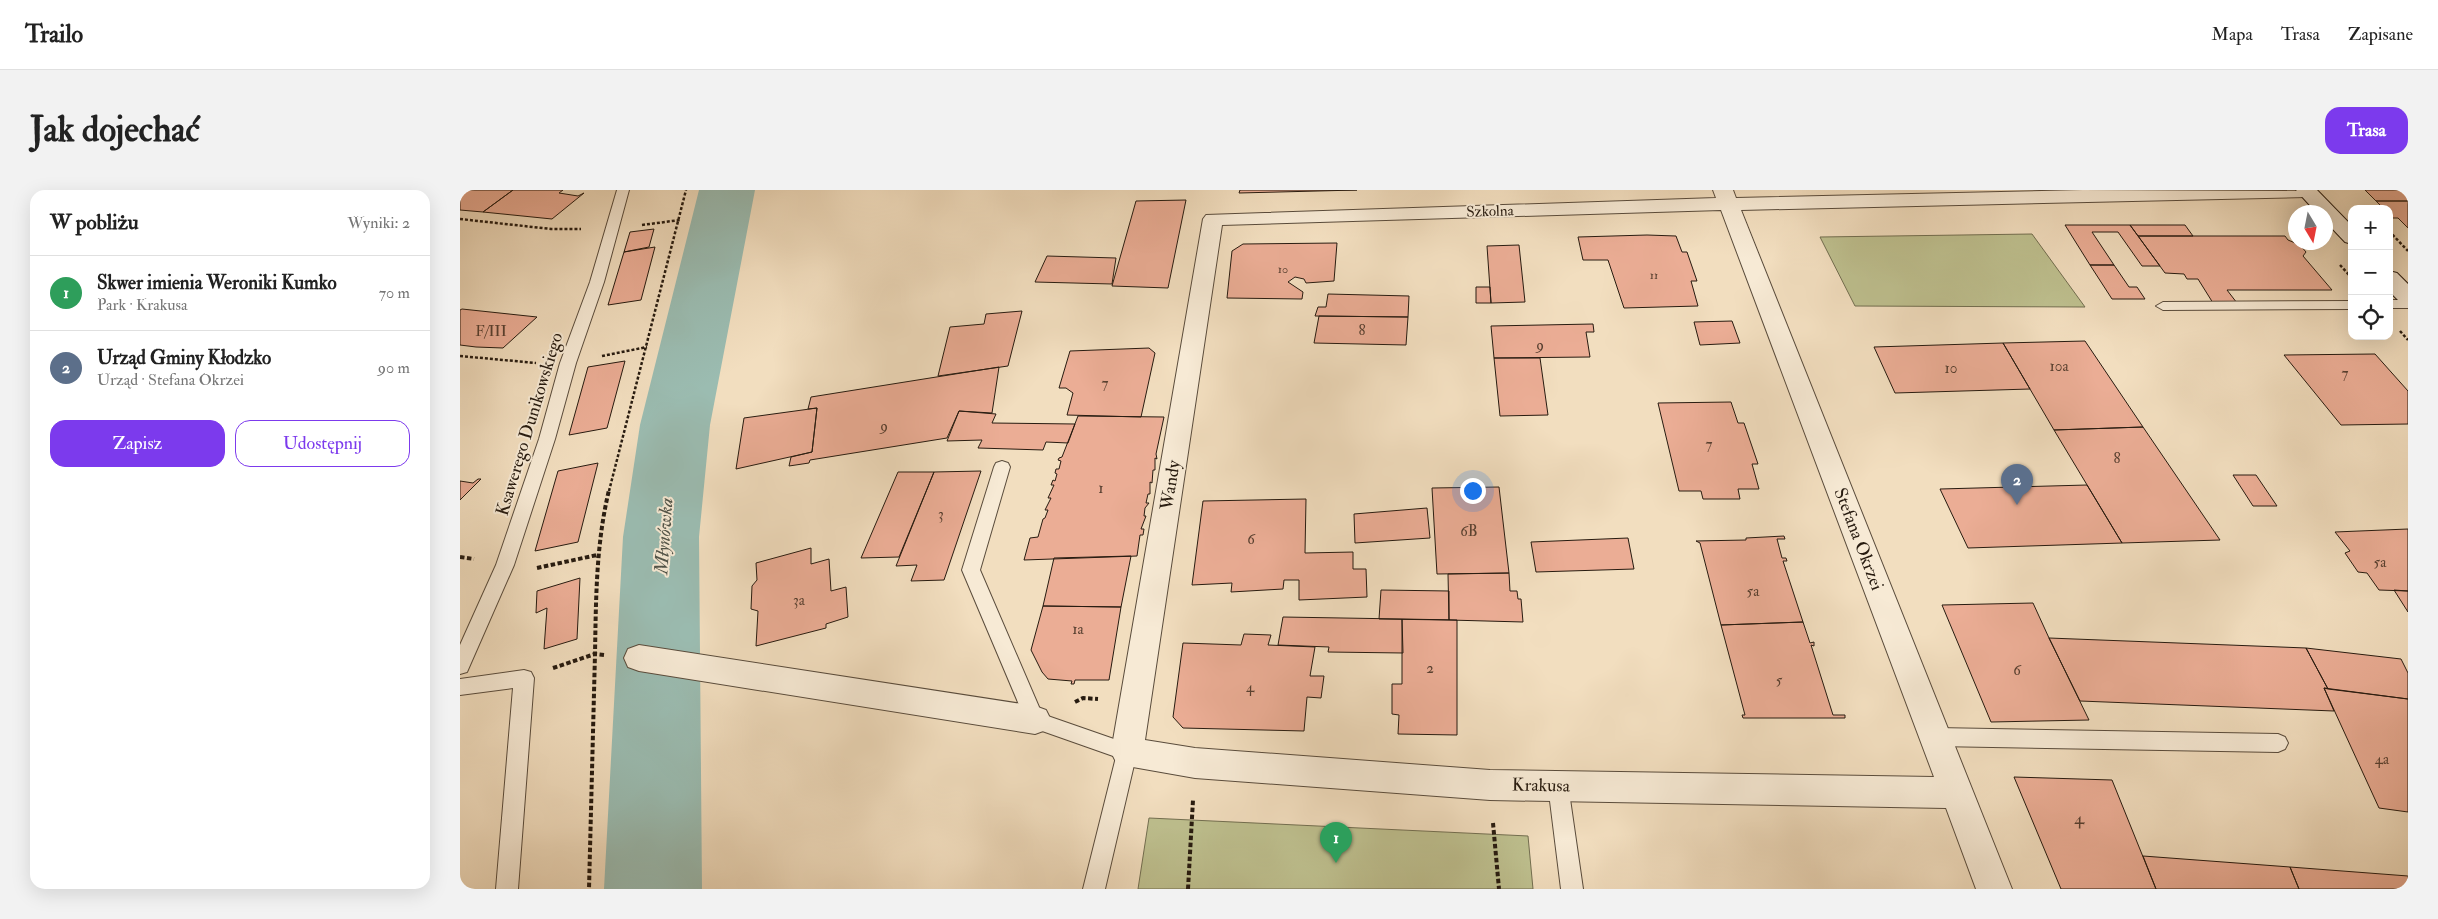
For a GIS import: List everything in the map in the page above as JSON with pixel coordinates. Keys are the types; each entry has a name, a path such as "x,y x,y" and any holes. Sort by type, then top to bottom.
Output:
{"street":[{"name":"Szkolna","path":"1213,219 1726,197 2306,190"},
{"path":"2306,190 2348,234"},
{"name":"Stefana Okrzei","path":"1726,197 1994,889"},
{"name":"Wandy","path":"1127,752 1213,219"},
{"path":"2393,282 2408,297"},
{"path":"639,658 1035,720"},
{"name":"Krakusa","path":"1127,752 1194,763 1490,784 1957,793"}],"lane":[{"name":"Ksawerego Dunikowskiego","path":"460,666 505,565 547,439 568,363 597,282 623,190"},
{"path":"2393,304 2408,304"},
{"path":"2163,306 2348,305"},
{"path":"1002,467 971,570 1035,720 1127,752 1094,889"},
{"path":"460,687 524,678 508,889"},
{"path":"1936,737 2278,743"},
{"path":"1558,785 1572,889"}],"path":[{"path":"590,889 597,555 602,519 680,220 686,190"},
{"path":"460,219 551,229 612,229 680,220"},
{"path":"2393,236 2408,251"},
{"path":"460,356 508,362 568,363 646,348"},
{"path":"505,565 534,569 597,555"},
{"path":"524,678 595,654 639,658"},
{"path":"1188,889 1194,763"},
{"path":"1490,784 1499,889"}],"green space":[{"path":"2032,234 2085,307 1855,306 1820,237"},
{"path":"1149,818 1528,836 1533,889 1138,889"}],"building":[{"path":"460,190 513,190 483,212 460,210"},
{"path":"513,190 563,190 559,193 578,196 584,193 552,219 483,212"},
{"path":"1240,190 1357,190 1239,193"},
{"path":"2365,190 2408,190 2408,201 2376,201"},
{"path":"1186,200 1168,288 1112,286 1136,201"},
{"path":"2376,201 2408,201 2408,228 2398,218 2393,218 2393,205 2380,205"},
{"path":"2065,225 2130,225 2160,266 2142,266 2118,232 2092,232 2114,265 2090,265"},
{"path":"2130,225 2185,225 2193,236 2138,236"},
{"path":"654,229 649,247 624,252 630,232"},
{"path":"1676,236 1682,252 1687,252 1697,281 1691,281 1698,306 1624,308 1608,260 1583,260 1578,237"},
{"path":"2138,236 2285,236 2288,240 2288,250 2304,250 2306,252 2303,256 2332,290 2227,290 2237,303 2213,303 2198,279 2187,279 2184,274 2165,273"},
{"path":"1337,243 1334,281 1306,283 1304,279 1295,277 1288,282 1303,292 1302,299 1227,298 1232,251 1243,244"},
{"path":"1519,245 1525,302 1491,303 1487,246"},
{"path":"655,247 641,300 608,305 624,252"},
{"path":"1047,256 1116,258 1112,284 1035,282"},
{"path":"2090,265 2114,265 2129,287 2137,287 2145,299 2112,299"},
{"path":"1476,287 1490,287 1491,303 1476,303"},
{"path":"1328,294 1409,296 1408,317 1315,316 1318,307 1326,307"},
{"path":"460,310 537,317 503,348 476,347 460,345"},
{"path":"1022,311 1008,366 938,376 950,327 984,324 986,314"},
{"path":"1319,316 1408,317 1406,345 1314,343"},
{"path":"1732,321 1740,343 1700,345 1694,322"},
{"path":"1593,324 1594,332 1586,332 1590,357 1494,358 1491,326"},
{"path":"2085,341 2143,427 2054,430 2003,343"},
{"path":"2003,343 2030,389 1895,393 1874,347"},
{"path":"1149,348 1155,353 1141,417 1067,415 1073,393 1066,388 1059,388 1070,351"},
{"path":"2375,354 2408,391 2408,424 2341,425 2284,355"},
{"path":"1494,358 1540,358 1548,415 1500,416"},
{"path":"625,361 607,428 569,435 588,367"},
{"path":"999,367 992,413 959,411 947,438 810,460 809,463 789,466 791,457 812,452 817,408 808,409 811,397"},
{"path":"1731,402 1738,423 1744,423 1758,464 1752,464 1759,489 1738,489 1740,499 1703,499 1701,491 1679,491 1658,403"},
{"path":"817,408 812,452 736,469 744,418"},
{"path":"959,411 996,414 992,423 1075,424 1068,443 1046,442 1043,450 978,448 982,440 947,441"},
{"path":"1078,416 1164,417 1156,454 1157,459 1155,458 1155,470 1153,470 1152,483 1150,482 1150,494 1148,494 1146,503 1149,503 1145,508 1144,516 1146,516 1141,529 1144,529 1143,535 1140,535 1137,556 1024,560 1030,538 1038,537 1043,519 1048,510 1045,510 1051,498 1048,498 1054,485 1051,485 1053,480 1055,481 1056,469 1059,469 1061,461 1058,460 1062,457"},
{"path":"2143,427 2220,540 2122,543 2054,430"},
{"path":"598,463 578,542 535,551 558,471"},
{"path":"981,471 944,580 911,581 917,565 896,566 934,472"},
{"path":"898,472 934,472 899,557 861,558"},
{"path":"2233,475 2256,475 2277,506 2253,506"},
{"path":"481,479 460,500 460,481 473,483"},
{"path":"2087,485 2122,543 1968,548 1940,489"},
{"path":"1499,487 1509,573 1437,574 1432,488"},
{"path":"1306,499 1305,553 1353,552 1353,569 1366,569 1367,597 1299,600 1299,580 1284,580 1283,589 1231,592 1232,583 1192,585 1203,501"},
{"path":"1427,508 1430,538 1355,543 1354,514"},
{"path":"2408,529 2408,591 2379,590 2367,573 2358,572 2345,553 2350,551 2335,532"},
{"path":"1784,536 1785,539 1777,539 1782,558 1786,558 1787,561 1783,561 1803,622 1721,625 1700,543 1696,541 1746,540 1746,538"},
{"path":"1628,538 1634,569 1536,572 1531,542"},
{"path":"811,548 811,564 829,559 831,591 846,587 848,617 826,624 826,628 756,646 758,611 751,609 752,586 757,580 756,563"},
{"path":"1131,556 1121,607 1043,606 1054,558"},
{"path":"1509,573 1510,591 1517,591 1518,599 1521,599 1523,622 1449,620 1448,574"},
{"path":"580,578 577,639 544,649 547,608 536,613 537,591"},
{"path":"1381,590 1449,591 1449,620 1379,619"},
{"path":"2394,590 2408,591 2408,612"},
{"path":"2033,603 2089,720 1991,722 1942,605"},
{"path":"1043,606 1121,607 1109,680 1075,680 1074,684 1071,684 1072,681 1048,679 1042,672 1031,650"},
{"path":"1283,617 1402,619 1403,653 1328,652 1329,647 1278,645"},
{"path":"1402,619 1457,620 1457,735 1398,734 1399,715 1392,714 1392,684 1402,684"},
{"path":"1803,622 1810,643 1814,642 1814,646 1811,645 1833,715 1845,715 1845,718 1743,718 1742,715 1745,715 1721,625"},
{"path":"1244,634 1271,635 1268,645 1315,647 1310,676 1324,676 1321,698 1307,697 1304,731 1183,728 1173,717 1183,643 1241,645"},
{"path":"2049,638 2306,648 2328,689 2324,688 2334,711 2080,701"},
{"path":"2306,648 2401,659 2408,673 2408,699 2328,689"},
{"path":"2324,688 2408,699 2408,812 2379,808"},
{"path":"2014,777 2112,780 2156,889 2061,889"},
{"path":"2143,856 2290,867 2299,889 2156,889"},
{"path":"2290,867 2408,876 2408,889 2299,889"}],"waterway":[{"name":"Młynówka","path":"653,889 661,537 675,425 727,190"}],"place":[{"name":"Urząd Gminy Kłodzko","path":"2017,505"},
{"name":"Skwer imienia Weroniki Kumko","path":"1336,863"}]}
